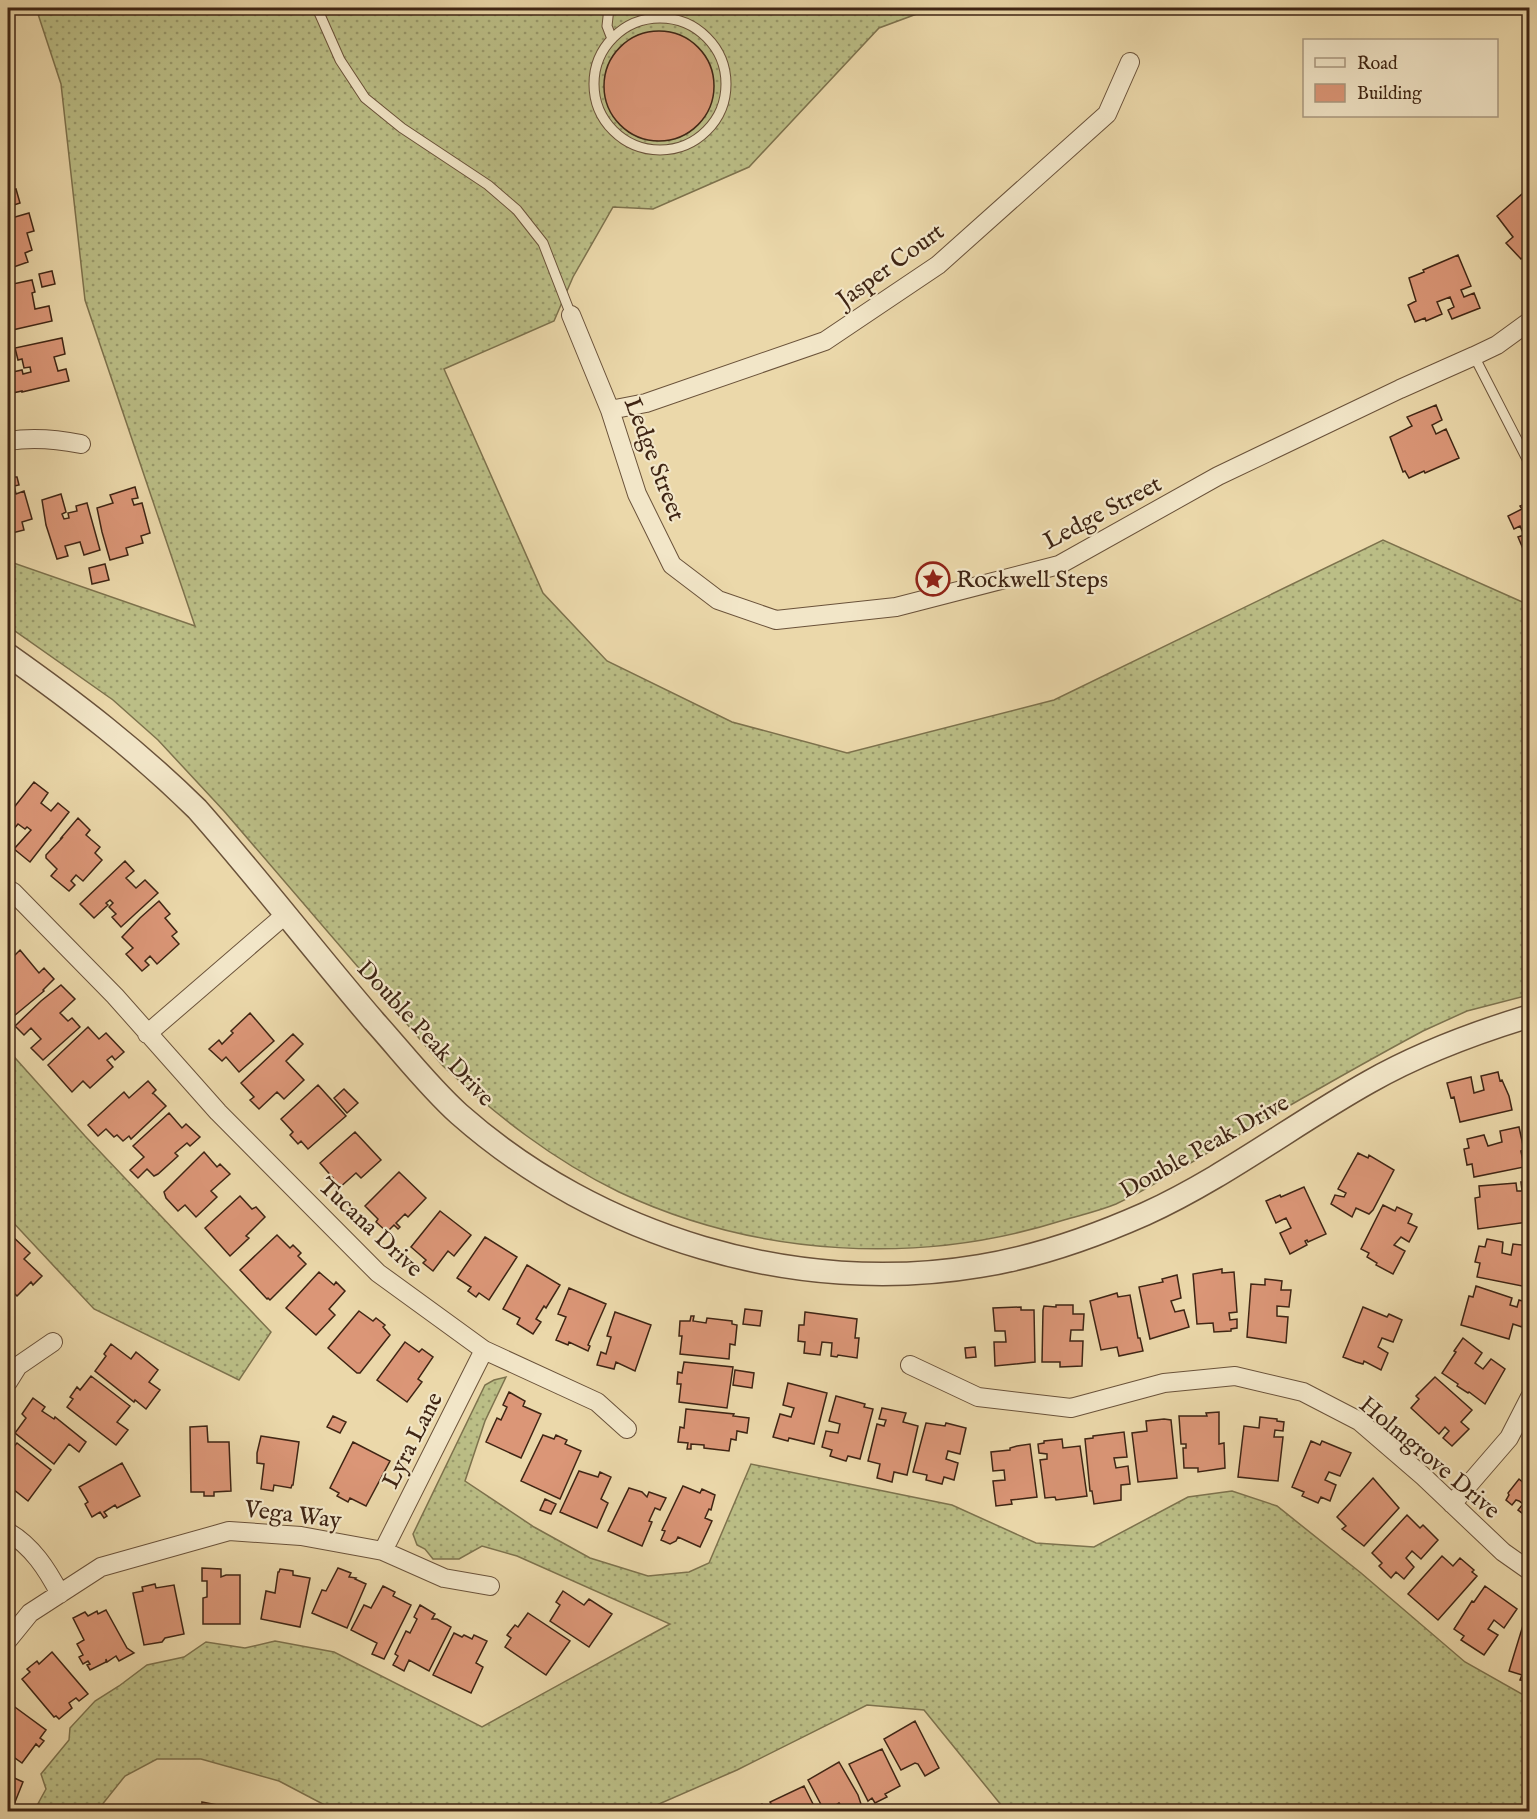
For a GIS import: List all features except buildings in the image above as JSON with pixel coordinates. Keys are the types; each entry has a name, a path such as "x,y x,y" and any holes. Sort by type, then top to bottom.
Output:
{"street":[{"name":"Jasper Court","path":"610,410 646,403 825,341 938,265 1107,114 1130,62"},
{"name":"Ledge Street","path":"571,315 610,410 638,494 672,565 718,600 776,620 896,607 1059,565 1218,476 1497,345 1530,321"},
{"path":"8,441 27,438 52,439 81,444"},
{"name":"Double Peak Drive","path":"8,655 104,725 168,781 215,830 435,1090 474,1126 529,1169 600,1208 671,1238 747,1259 784,1266 853,1273 933,1272 981,1266 1040,1252 1100,1232 1146,1213 1181,1195 1369,1082 1407,1062 1483,1030 1530,1016"},
{"name":"Tucana Drive","path":"8,889 114,996 218,1112 378,1273 484,1350 597,1402 627,1429"},
{"path":"147,1034 285,915"},
{"path":"8,1382 18,1366 53,1342"},
{"name":"Lyra Lane","path":"383,1551 484,1350"},
{"name":"Holmgrove Drive","path":"910,1365 978,1397 1071,1408 1164,1383 1235,1376 1303,1392 1359,1421 1503,1552 1530,1571"},
{"path":"1452,1504 1509,1438 1530,1397"},
{"name":"Vega Way","path":"8,1640 30,1613 101,1567 229,1531 301,1536 383,1551 444,1578 489,1586"},
{"path":"8,1532 21,1539 45,1567 60,1593"}],"lane":[{"name":"Ledge Street","path":"317,8 340,60 365,98 402,128 488,185 517,210 543,243 571,315"},
{"path":"609,8 607,26 612,39"},
{"path":"652,19 675,20 696,28 712,44 723,64 726,86 721,109 709,128 693,141 674,149 653,150 632,145 615,133 602,117 595,97 594,76 600,56 612,39 630,25 652,19"},
{"path":"1474,356 1530,465"}],"green space":[{"path":"36,8 933,8 879,28 749,167 653,209 613,207 573,277 554,321 444,369 543,593 607,661 732,722 847,753 1054,700 1383,540 1529,605 1529,995 1467,1011 1423,1031 1323,1086 1157,1183 1116,1204 1009,1235 953,1244 896,1248 839,1248 782,1242 726,1230 672,1214 619,1192 571,1166 505,1119 443,1066 224,811 158,740 113,700 8,626 8,561 195,626 85,300 61,84"},
{"path":"8,1050 85,1136 271,1332 239,1380 94,1309 8,1217 8,1155 12,1150 8,1145"},
{"path":"506,1377 485,1421 465,1481 534,1527 590,1558 648,1576 689,1572 709,1563 751,1464 952,1505 1036,1543 1094,1547 1188,1497 1232,1491 1277,1506 1361,1573 1465,1662 1529,1698 1529,1811 1006,1811 924,1710 867,1705 737,1770 643,1811 336,1811 279,1781 201,1759 157,1759 125,1776 97,1811 34,1811 46,1789 41,1774 69,1740 70,1728 95,1701 147,1665 184,1657 206,1642 245,1648 275,1641 334,1652 482,1727 670,1624 517,1556 482,1546 459,1559 433,1559 425,1549 417,1545 413,1534 485,1385"}],"place":[{"name":"Rockwell Steps","path":"933,579"}]}
